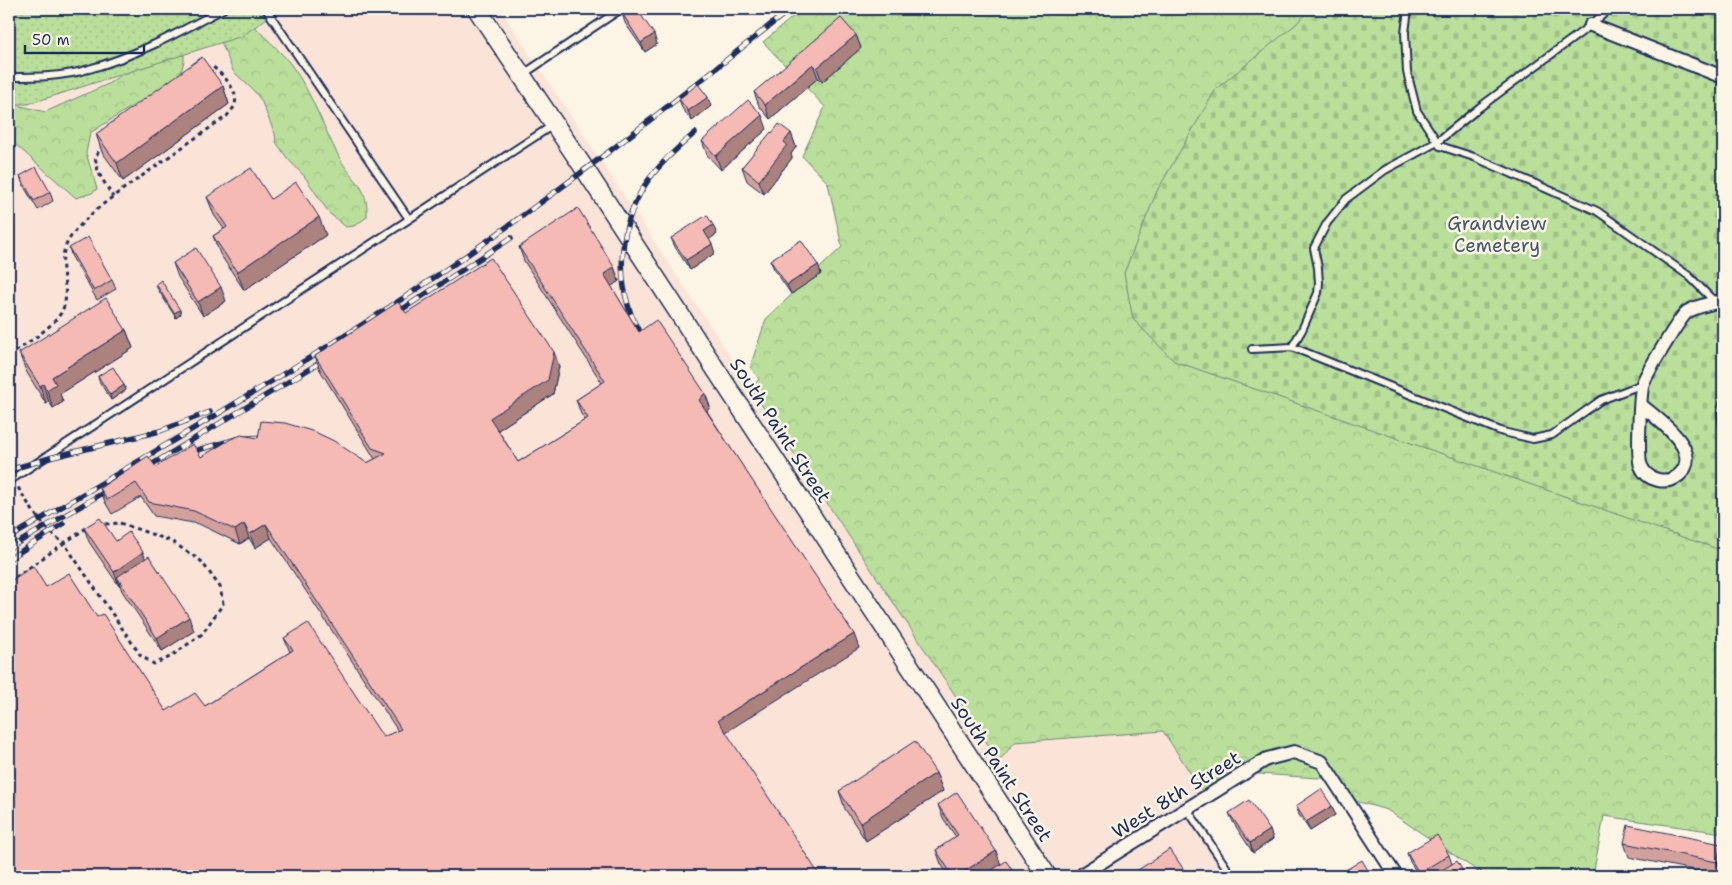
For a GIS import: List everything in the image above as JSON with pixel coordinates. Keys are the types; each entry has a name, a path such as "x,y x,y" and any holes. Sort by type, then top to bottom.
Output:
{"main road":[{"name":"South Paint Street","path":"477,9 1047,876"}],"street":[{"path":"1591,25 1723,77"},
{"path":"1641,405 1680,441 1685,449 1687,458 1685,467 1672,480 1653,479 1646,474 1641,466 1639,457 1641,405 1643,384 1687,312 1719,302"},
{"name":"West 8th Street","path":"1082,876 1267,759 1294,752 1322,762 1396,876"}],"lane":[{"path":"9,77 41,78 88,70 174,36 223,9"},
{"path":"266,9 409,219"},
{"path":"522,75 621,9"},
{"path":"1408,9 1405,33 1407,72 1417,111 1440,146 1474,157 1597,211 1689,276 1719,302"},
{"path":"1292,347 1302,330 1318,293 1318,268 1314,248 1327,223 1346,199 1385,170 1437,142 1480,107 1591,25 1609,9"},
{"path":"11,480 554,124"},
{"path":"1252,349 1292,347 1504,432 1533,439 1552,435 1600,400 1643,384"},
{"path":"1723,403 1721,412 1723,426"},
{"path":"1187,809 1232,876"}],"path":[{"path":"9,356 46,329 63,310 66,297 62,256 69,238 113,197 227,116 235,106 235,97 224,76 213,67 203,69"},
{"path":"108,140 95,157 98,172 113,197"},
{"path":"9,582 64,543 91,525 120,523 171,540 202,561 220,587 223,604 202,634 170,657 154,664 141,656 64,543 50,533 38,520 11,480"}],"shaded area":[{"path":"280,9 500,9 999,761 1050,700 1160,726 1206,797 1187,808 1232,876 9,876 9,104 28,104 242,36"}],"green space":[{"path":"9,9 280,9 242,36 28,104 9,104"},
{"path":"802,9 1723,9 1723,833 1604,816 1593,876 1485,876 1387,810 1345,798 1333,779 1244,773 1206,797 1163,731 1015,742 999,761 751,389 759,379 750,367 766,319 842,247 828,183 802,156 825,107 763,42"},
{"name":"Grandview Cemetery","path":"1310,9 1723,9 1723,551 1174,361 1133,319 1124,273 1157,191 1216,89 1296,24"},
{"path":"250,21 282,54 299,76 344,166 359,184 365,197 367,217 354,226 346,227 329,213 305,177 287,158 276,142 275,134 261,100 233,71 222,44 220,33"},
{"path":"184,55 180,76 90,133 86,153 97,189 92,193 76,198 15,144 9,141 9,103 45,112 108,84 149,56"}],"building":[{"path":"629,9 637,9 654,34 641,43 622,13"},
{"path":"841,18 856,35 817,68 813,64 765,105 754,92"},
{"path":"202,57 223,86 117,163 96,134"},
{"path":"698,84 708,97 688,111 679,99"},
{"path":"748,100 762,115 716,156 702,141"},
{"path":"779,124 791,133 784,142 787,145 759,181 742,167"},
{"path":"36,167 50,192 34,201 20,176"},
{"path":"251,168 271,199 296,182 319,217 237,272 213,236 227,227 207,197"},
{"path":"578,208 614,267 604,274 639,332 656,320 705,393 699,400 854,634 718,720 820,876 9,876 9,582 33,566 46,587 69,573 97,617 103,614 166,711 195,693 205,706 293,650 284,638 308,623 383,737 401,729 266,524 250,534 244,524 235,530 194,511 149,502 136,483 107,500 100,488 148,456 156,467 193,444 201,457 241,435 258,438 261,421 285,423 315,432 334,441 367,463 386,453 372,448 315,356 398,302 406,313 491,258 554,352 548,380 490,418 518,462 588,418 576,400 605,381 519,247"},
{"path":"707,215 713,225 704,231 712,244 686,260 671,238"},
{"path":"88,237 112,280 94,291 69,248"},
{"path":"801,240 818,265 787,285 770,260"},
{"path":"196,248 221,287 198,302 173,263"},
{"path":"161,280 180,310 174,313 156,284"},
{"path":"106,298 126,330 52,377 56,384 47,390 43,384 40,386 19,353"},
{"path":"113,367 124,385 110,395 98,376"},
{"path":"100,518 116,541 129,532 143,552 114,572 84,528"},
{"path":"149,556 189,617 157,638 117,577"},
{"path":"915,741 936,773 860,823 839,791"},
{"path":"1321,789 1332,806 1306,822 1296,806"},
{"path":"957,792 996,851 957,876 953,876 936,850 958,835 938,805"},
{"path":"1249,800 1270,830 1250,843 1229,813"},
{"path":"1628,825 1721,844 1717,862 1624,843"},
{"path":"1437,835 1449,855 1419,873 1407,853"},
{"path":"1170,849 1188,876 1138,876 1135,872"},
{"path":"1362,860 1370,874 1366,876 1336,876"},
{"path":"1006,861 1016,876 983,876"},
{"path":"1457,861 1464,873 1458,876 1432,876"},
{"path":"1480,870 1484,876 1471,876"}],"railway":[{"path":"9,538 213,417 414,291 558,190 789,10"},
{"path":"646,343 628,305 624,285 622,264 628,223 635,203 650,178 668,157 695,133"},
{"path":"392,316 511,238"},
{"path":"141,471 329,357"},
{"path":"9,470 53,457 160,431 210,412"},
{"path":"183,454 237,439 263,437"},
{"path":"9,548 115,486"},
{"path":"9,559 63,524"}]}
